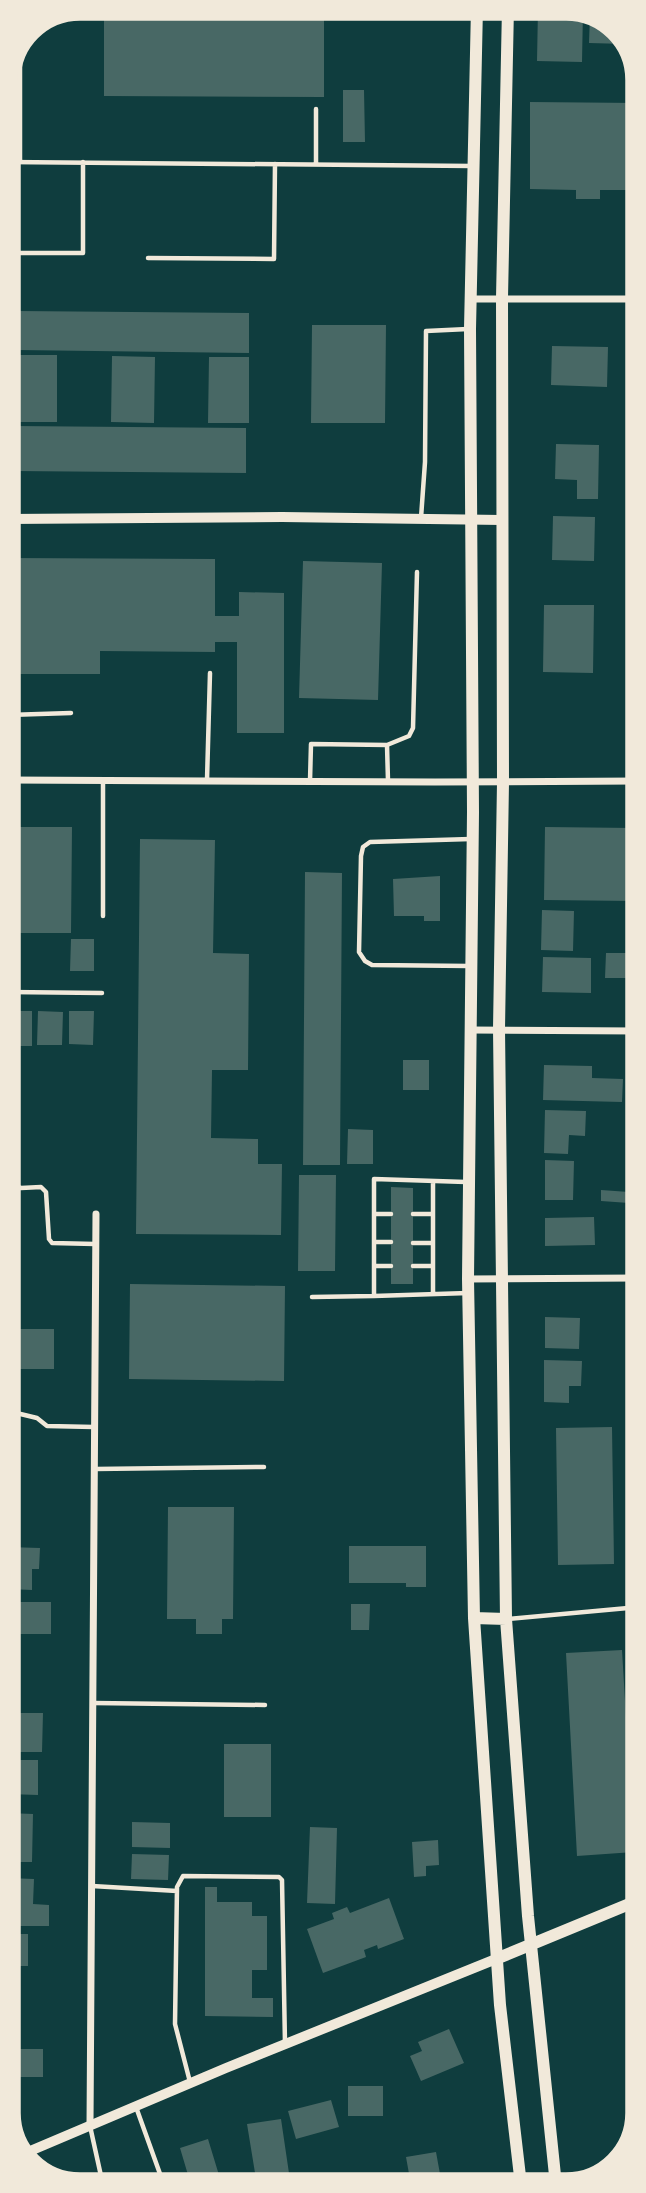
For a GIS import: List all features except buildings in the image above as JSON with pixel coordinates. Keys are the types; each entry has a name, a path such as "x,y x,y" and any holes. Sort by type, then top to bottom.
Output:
{"main road":[{"path":"477,19 470,299 473,782 468,1279 474,1618 496,1959 520,2174"},
{"path":"508,19 502,298 503,782 499,1030 506,1619 530,1944 555,2174"},
{"path":"474,1618 506,1619"},
{"path":"496,1959 627,1905"}],"street":[{"path":"470,299 627,299"},
{"path":"19,519 502,520"},
{"path":"19,780 627,781"},
{"path":"470,1030 627,1031"},
{"path":"90,2125 96,1214"},
{"path":"468,1279 627,1279"},
{"path":"32,2150 496,1959"}],"lane":[{"path":"20,68 20,162 473,166"},
{"path":"316,109 316,164"},
{"path":"19,253 83,253 83,162"},
{"path":"148,258 274,260 275,164"},
{"path":"421,519 425,462 426,331 470,329"},
{"path":"310,781 311,744 387,745 409,736 413,728 417,572"},
{"path":"207,780 210,673"},
{"path":"19,715 71,713"},
{"path":"387,745 388,782"},
{"path":"103,780 103,916"},
{"path":"471,966 372,965 365,961 359,952 363,846 370,842 472,839"},
{"path":"19,992 103,993"},
{"path":"374,1296 374,1180 469,1182"},
{"path":"433,1181 433,1293"},
{"path":"19,1186 41,1187 46,1192 49,1239 52,1243 95,1244"},
{"path":"374,1214 391,1214"},
{"path":"413,1214 433,1214"},
{"path":"374,1242 391,1242"},
{"path":"413,1243 433,1243"},
{"path":"374,1266 391,1266"},
{"path":"413,1266 433,1266"},
{"path":"312,1297 469,1293"},
{"path":"19,1414 37,1418 47,1426 94,1427"},
{"path":"94,1469 264,1467"},
{"path":"506,1619 627,1608"},
{"path":"93,1703 265,1705"},
{"path":"190,2083 175,2024 177,1891 183,1876 279,1877 282,1880 285,2044"},
{"path":"92,1886 177,1891"},
{"path":"136,2106 160,2174"},
{"path":"90,2125 101,2174"}]}
